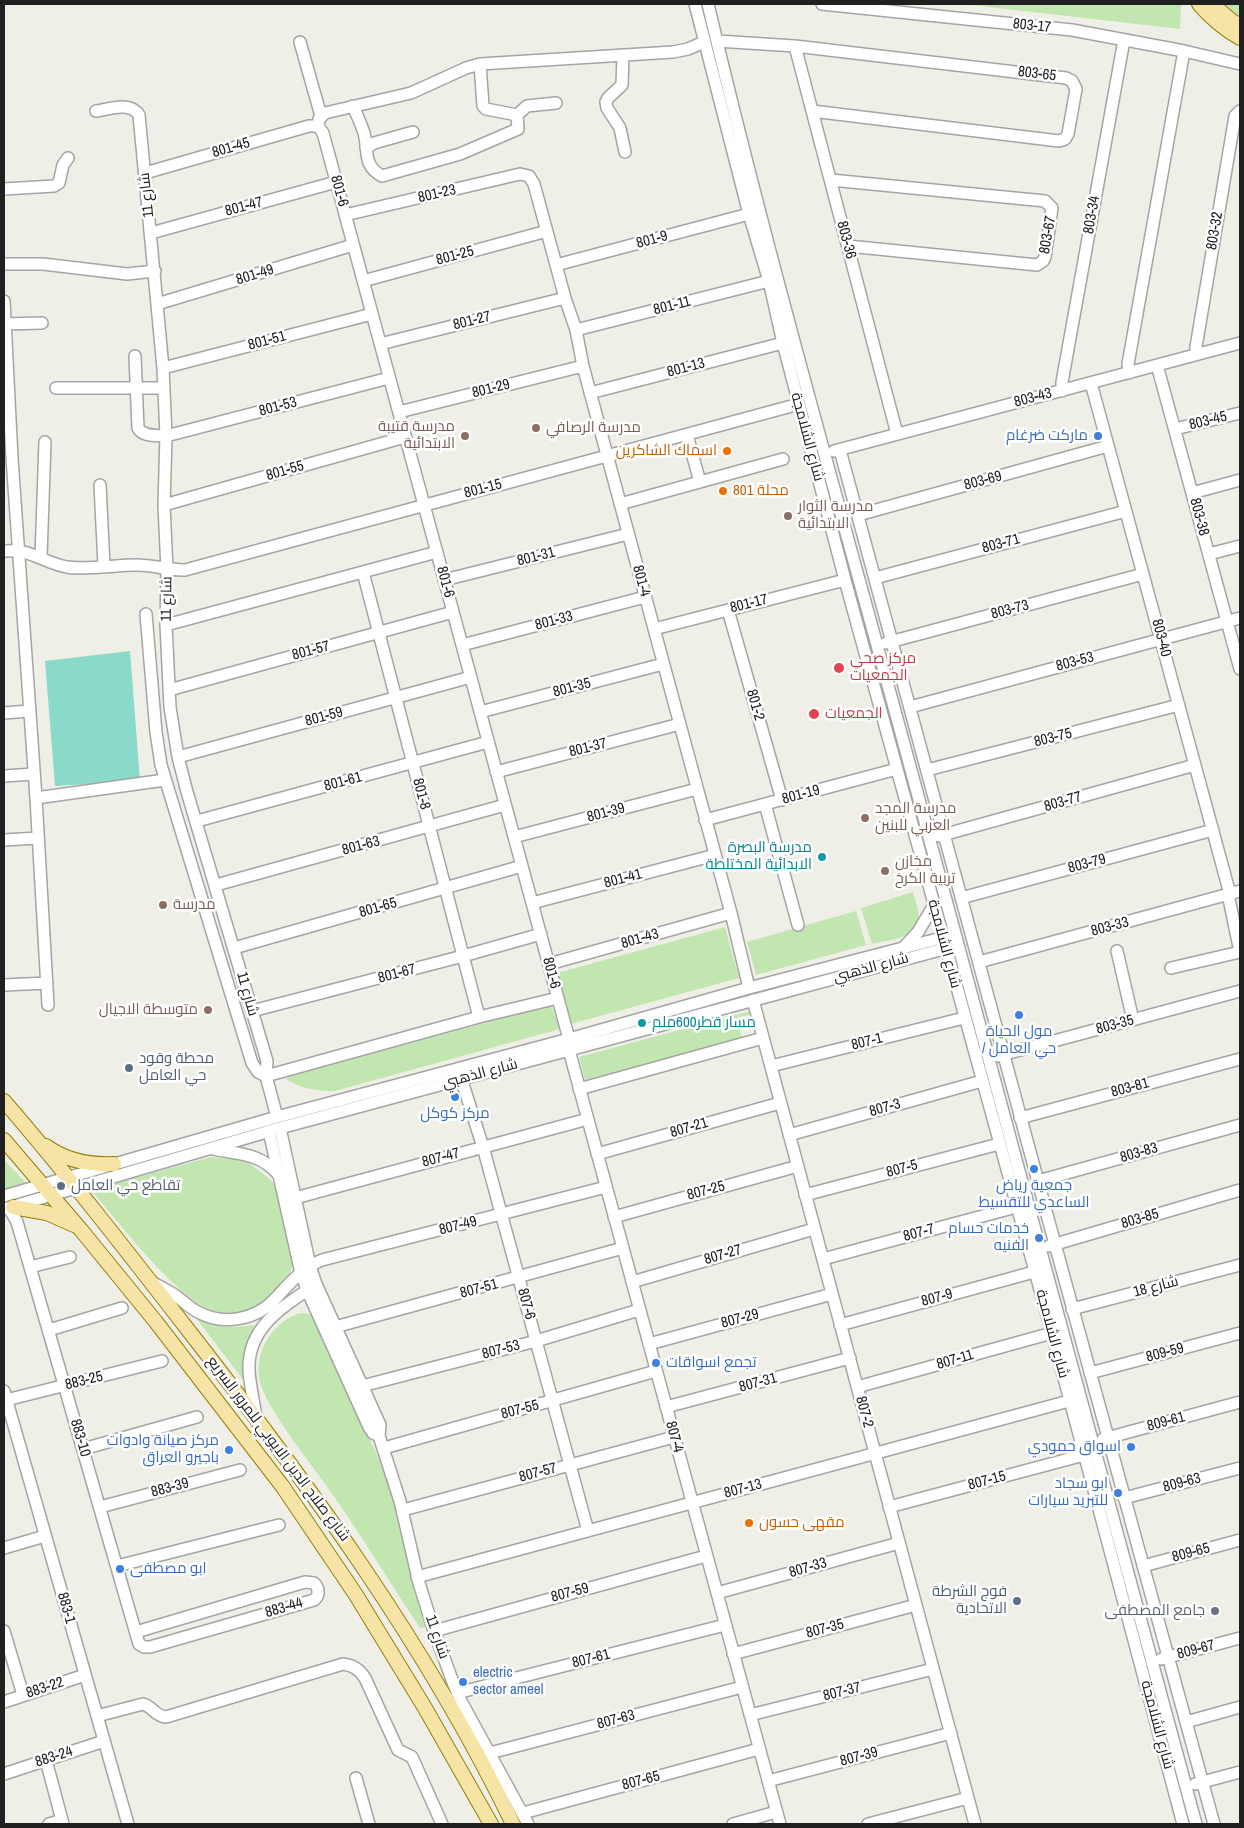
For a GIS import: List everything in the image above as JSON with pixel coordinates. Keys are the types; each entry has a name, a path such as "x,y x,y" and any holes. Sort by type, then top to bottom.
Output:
{"main road":[{"path":"1198,4 1207,14 1232,25"},
{"path":"1212,4 1232,25 1240,38"},
{"name":"شارع صلاح الدين الايوبي للمرور السريع","path":"4,1101 78,1189 151,1282 256,1417 323,1508 384,1598 494,1786 513,1824"},
{"path":"37,1139 65,1157 81,1162 114,1164"},
{"name":"شارع صلاح الدين الايوبي للمرور السريع","path":"4,1140 82,1230 156,1322 283,1487 356,1595 425,1708 491,1824"},
{"path":"7,1205 48,1213 82,1230"}],"street":[{"name":"شارع الشلامجة","path":"695,4 749,214 769,281 845,580 1052,1333 1184,1824"},
{"name":"شارع الشلامجة","path":"708,4 759,207 825,454 1196,1824"},
{"name":"803-17","path":"822,4 1072,30 1184,51 1240,64"},
{"name":"803-34","path":"1062,390 1124,40"},
{"name":"803-65","path":"717,41 795,46 1066,78 1072,80 1076,89 1068,134 1065,139 1059,141 812,111"},
{"name":"801-6","path":"300,42 319,121 549,964 569,1045"},
{"name":"801-45","path":"145,173 309,126 319,121 325,113 416,91 466,68 480,64 679,52 704,42"},
{"name":"803-36","path":"795,46 898,434"},
{"path":"1128,373 1128,364 1184,51"},
{"path":"623,55 622,85 608,98 606,108 620,128 625,152"},
{"path":"480,64 483,106 486,109 518,115"},
{"path":"353,106 365,135 368,162 374,172 382,176 460,154 518,129 518,115 527,106 556,103"},
{"name":"شارع 11","path":"96,111 129,106 136,109 139,115 163,368 166,436 164,505 167,570 166,625 169,690 178,757 267,1061 266,1076 275,1125 295,1198 306,1269"},
{"name":"803-32","path":"1196,354 1235,116 1240,111"},
{"path":"366,148 374,142 413,132"},
{"path":"4,189 54,186 59,183 63,165 68,158"},
{"name":"801-23","path":"345,214 520,174 528,176"},
{"name":"801-4","path":"528,176 534,184 565,298 576,330 590,393 731,914 749,988"},
{"name":"803-67","path":"831,180 1045,202 1052,208 1045,257 1040,264 1036,265 848,246"},
{"name":"801-47","path":"151,233 336,182"},
{"name":"801-9","path":"556,265 749,214"},
{"name":"801-25","path":"363,281 547,231"},
{"name":"801-49","path":"158,304 353,245"},
{"path":"4,264 43,264 127,274 155,271"},
{"name":"801-11","path":"576,330 769,281"},
{"name":"801-27","path":"380,344 565,298"},
{"path":"4,301 6,386 36,798 48,1005"},
{"name":"801-51","path":"163,368 372,314"},
{"path":"4,324 42,322"},
{"name":"801-13","path":"590,393 783,342"},
{"name":"803-43","path":"825,454 1240,343"},
{"path":"135,356 138,428 140,432 166,436"},
{"name":"803-38","path":"1157,365 1240,669"},
{"name":"801-29","path":"399,412 583,366"},
{"name":"801-53","path":"166,436 390,378"},
{"name":"803-40","path":"1091,383 1213,830 1233,893 1233,911 1237,924 1240,952"},
{"path":"56,388 164,388"},
{"name":"801-15","path":"18,550 68,567 136,565 158,566 167,570 185,570 799,404"},
{"name":"803-45","path":"1175,429 1240,412"},
{"path":"687,435 700,482"},
{"name":"801-55","path":"164,505 405,437"},
{"path":"41,557 45,442"},
{"name":"803-69","path":"858,515 1108,446"},
{"path":"840,450 1020,1118 1214,1824"},
{"path":"620,504 783,459"},
{"path":"1192,493 1240,480"},
{"path":"100,485 104,566"},
{"name":"803-71","path":"875,578 1126,511"},
{"name":"801-31","path":"444,580 628,534"},
{"path":"1209,554 1240,546"},
{"path":"4,551 18,550"},
{"path":"166,625 437,552"},
{"name":"801-8","path":"363,572 479,1017"},
{"name":"803-73","path":"877,646 1143,574"},
{"name":"801-17","path":"654,629 845,580"},
{"name":"801-33","path":"462,645 645,596"},
{"name":"801-2","path":"728,610 782,800"},
{"name":"801-57","path":"169,690 453,612"},
{"path":"146,614 156,732 161,765 252,1063 258,1072 266,1076 479,1017 558,998"},
{"name":"803-53","path":"910,707 1240,618"},
{"name":"801-35","path":"480,712 663,664"},
{"name":"801-59","path":"178,757 471,677"},
{"name":"803-75","path":"927,770 1179,705"},
{"path":"4,713 29,711"},
{"name":"801-37","path":"496,772 680,724"},
{"name":"801-61","path":"197,821 488,742"},
{"name":"803-77","path":"930,838 1195,765"},
{"name":"801-19","path":"705,820 897,769"},
{"path":"4,776 34,774"},
{"path":"36,798 165,780"},
{"name":"801-39","path":"514,837 697,789"},
{"path":"170,797 188,792"},
{"path":"765,804 798,925"},
{"name":"801-63","path":"216,885 505,805"},
{"name":"803-79","path":"961,898 1213,830"},
{"path":"4,840 38,838"},
{"name":"801-41","path":"532,903 715,855"},
{"name":"801-65","path":"234,948 522,866"},
{"name":"803-33","path":"979,962 1233,893"},
{"path":"904,946 921,928 934,905"},
{"name":"801-43","path":"549,964 731,914"},
{"name":"801-67","path":"252,1011 464,956 540,934"},
{"name":"شارع الذهبي","path":"47,1191 78,1189 275,1125 569,1045 753,1000 957,940"},
{"name":"شارع الذهبي","path":"7,1205 47,1191 69,1178 114,1164 461,1078 749,988 904,946 944,943"},
{"path":"1117,951 1133,1020"},
{"path":"1171,968 1240,952"},
{"path":"4,985 47,983"},
{"name":"803-35","path":"989,1059 1240,991"},
{"name":"807-2","path":"753,1000 975,1824"},
{"name":"807-1","path":"771,1066 964,1018"},
{"path":"580,1089 763,1038"},
{"name":"807-4","path":"569,1045 614,1217 780,1824"},
{"name":"803-81","path":"1020,1118 1240,1059"},
{"name":"807-6","path":"461,1078 483,1147 588,1531"},
{"name":"807-3","path":"789,1135 982,1081"},
{"name":"807-21","path":"597,1154 780,1103"},
{"name":"807-47","path":"295,1198 588,1119"},
{"name":"شارع 11","path":"275,1125 279,1175 311,1287 369,1427 379,1436"},
{"name":"803-83","path":"1038,1181 1240,1125"},
{"name":"807-5","path":"805,1194 999,1144"},
{"path":"209,1148 254,1156 272,1167 279,1175"},
{"name":"807-25","path":"614,1217 798,1166"},
{"name":"807-49","path":"306,1269 322,1260 606,1187"},
{"name":"803-85","path":"1040,1248 1240,1190"},
{"name":"883-10","path":"7,1205 17,1222 136,1632 140,1644 144,1648"},
{"name":"807-7","path":"823,1259 1016,1207"},
{"name":"807-27","path":"632,1282 814,1229"},
{"name":"807-51","path":"335,1327 623,1248"},
{"path":"30,1267 70,1257"},
{"name":"شارع 18","path":"1072,1309 1240,1265"},
{"path":"151,1282 208,1316 216,1319 234,1319 248,1317 262,1311 306,1269"},
{"name":"807-9","path":"840,1325 1034,1272"},
{"path":"256,1417 249,1369 254,1342 262,1326 273,1314 311,1287"},
{"name":"شارع 11","path":"311,1287 335,1327 380,1425 379,1436 403,1510 417,1577 434,1631 457,1693 528,1824"},
{"name":"807-29","path":"649,1344 832,1294"},
{"path":"48,1330 122,1308"},
{"name":"807-53","path":"362,1386 536,1340 640,1310"},
{"name":"807-11","path":"857,1387 1052,1333"},
{"name":"809-59","path":"1090,1373 1240,1333"},
{"name":"807-31","path":"666,1407 850,1358"},
{"name":"883-25","path":"5,1395 65,1385 162,1361"},
{"name":"807-55","path":"384,1448 656,1371"},
{"name":"883-1","path":"5,1395 128,1824"},
{"name":"807-13","path":"417,1577 1070,1401"},
{"name":"809-61","path":"1091,1442 1240,1402"},
{"path":"83,1449 197,1417"},
{"name":"807-57","path":"403,1510 674,1437"},
{"name":"807-15","path":"889,1506 1084,1455"},
{"name":"809-63","path":"1124,1498 1240,1468"},
{"name":"883-39","path":"100,1507 240,1470"},
{"path":"117,1566 279,1525"},
{"path":"4,1548 45,1536"},
{"name":"809-65","path":"1143,1566 1240,1540"},
{"name":"807-33","path":"716,1593 899,1543"},
{"name":"807-59","path":"434,1631 706,1556"},
{"name":"883-44","path":"136,1632 305,1582 314,1583 318,1588 317,1596 314,1600 144,1648"},
{"name":"807-35","path":"733,1654 916,1604"},
{"name":"807-61","path":"457,1693 725,1625"},
{"path":"4,1631 23,1695"},
{"name":"809-67","path":"1152,1662 1240,1638"},
{"path":"97,1716 143,1704 150,1706 157,1715 169,1717 344,1664 348,1665 359,1670 365,1678 398,1750 412,1757 442,1824"},
{"name":"807-37","path":"750,1715 934,1669"},
{"name":"883-22","path":"4,1702 85,1675"},
{"name":"807-63","path":"490,1753 742,1687"},
{"path":"1186,1722 1240,1707"},
{"name":"807-39","path":"768,1781 951,1733"},
{"name":"883-24","path":"4,1774 104,1741"},
{"name":"807-65","path":"523,1813 759,1748"},
{"path":"46,1760 63,1822 49,1824"},
{"path":"1186,1786 1240,1772"},
{"path":"356,1778 369,1824"},
{"path":"868,1824 968,1798"},
{"path":"733,1824 776,1812"}],"green space":[{"path":"963,4 1181,4 1180,29"},
{"path":"1221,4 1240,4 1240,19"},
{"path":"913,892 919,913 917,926 907,935 900,938 872,944 861,908"},
{"path":"856,911 866,945 756,975 747,942"},
{"path":"725,927 739,978 571,1024 557,973"},
{"path":"551,1005 560,1029 335,1091 310,1089 286,1079 291,1076"},
{"path":"750,1011 751,1014 737,1018 742,1038 585,1080 579,1057"},
{"path":"211,1157 232,1159 250,1164 271,1180 280,1193 293,1266 284,1282 260,1307 245,1312 219,1313 203,1306 186,1294 150,1260 91,1190"},
{"path":"4,1160 24,1181 26,1184 4,1191"},
{"path":"301,1313 309,1314 316,1318 392,1489 427,1624 425,1627 420,1628 344,1511 279,1420 263,1389 259,1377 259,1366 264,1346 275,1329 283,1322"},
{"path":"196,1318 225,1327 255,1325 245,1352 245,1382"}],"shaded area":[{"path":"130,651 140,781 55,786 45,661"}],"place":[{"name":"مدرسة الرصافي","path":"536,428"},
{"name":"مدرسة قتيبة الابتدائية","path":"465,436"},
{"name":"ماركت ضرغام","path":"1098,436"},
{"name":"اسماك الشاكرين","path":"727,451"},
{"name":"محلة 801","path":"723,491"},
{"name":"مدرسة الثوار الابتدائية","path":"788,516"},
{"name":"مركز صحي الجمعيات","path":"839,668"},
{"name":"الجمعيات","path":"814,714"},
{"name":"مدرسة المجد العربي للبنين","path":"865,818"},
{"name":"مدرسة البصرة الابدائية المختلطة","path":"822,857"},
{"name":"مخازن تربية الكرخ","path":"885,871"},
{"name":"مدرسة","path":"163,905"},
{"name":"متوسطة الاجيال","path":"208,1010"},
{"name":"مول الحياة / حي العامل","path":"1019,1015"},
{"name":"مسار قطر600ملم","path":"642,1023"},
{"name":"محطة وقود حي العامل","path":"129,1068"},
{"name":"مركز كوكل","path":"455,1097"},
{"name":"جمعية رياض الساعدي للتقسيط","path":"1034,1169"},
{"name":"تقاطع حي العامل","path":"61,1186"},
{"name":"خدمات حسام الفنيه","path":"1039,1238"},
{"name":"تجمع اسواقات","path":"656,1363"},
{"name":"اسواق حمودي","path":"1131,1447"},
{"name":"مركز صيانة وادوات باجيرو العراق","path":"229,1450"},
{"name":"ابو سجاد للتبريد سيارات","path":"1118,1493"},
{"name":"مقهى حسون","path":"749,1523"},
{"name":"ابو مصطفى","path":"120,1569"},
{"name":"فوج الشرطة الاتحادية","path":"1017,1601"},
{"name":"جامع المصطفى","path":"1215,1611"},
{"name":"electric sector ameel","path":"463,1682"}]}
